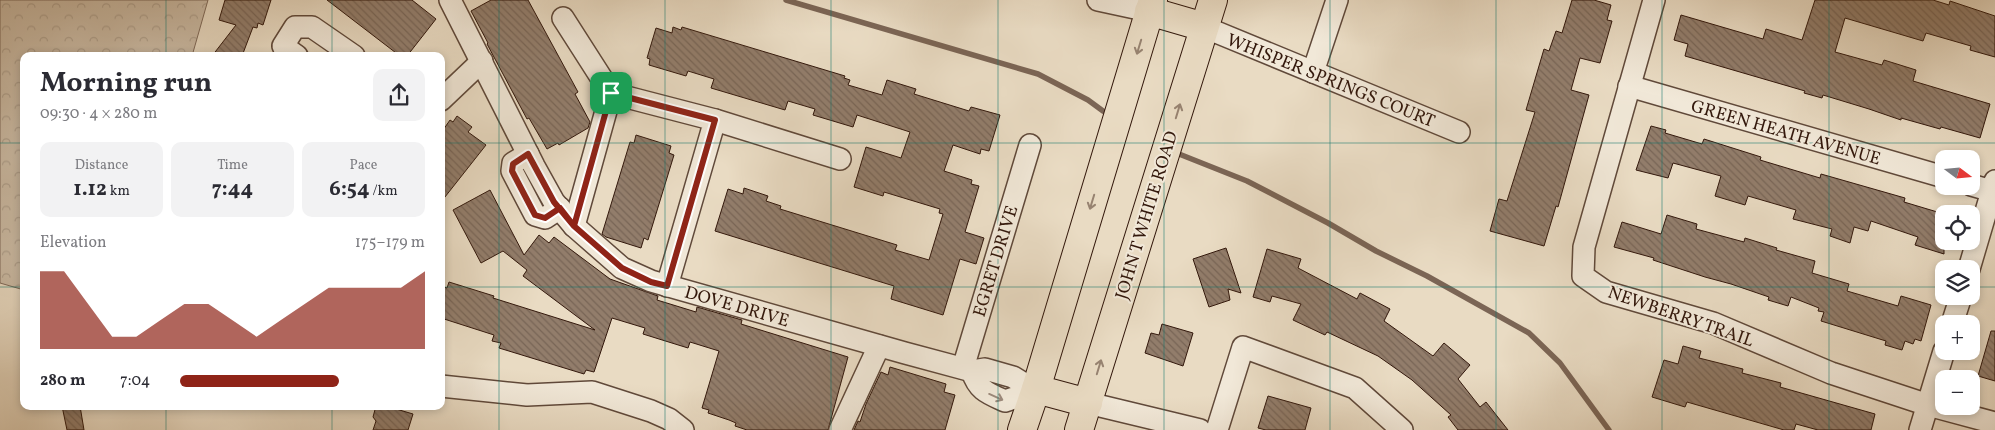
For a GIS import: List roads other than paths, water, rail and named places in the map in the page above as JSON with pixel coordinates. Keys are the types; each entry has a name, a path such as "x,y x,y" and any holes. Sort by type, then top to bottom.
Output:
{"main road":[{"name":"JOHN T WHITE ROAD","path":"1079,430 1212,0"},
{"path":"1022,430 1031,387 1151,6 1204,27"},
{"path":"1031,387 1088,403"}],"street":[{"name":"DOVE DRIVE","path":"450,0 528,154 560,208 574,226 622,268 651,282 967,369"},
{"path":"1098,0 1151,6"},
{"path":"1313,72 1337,0"},
{"name":"NEWBERRY TRAIL","path":"1654,0 1584,247 1583,276 1606,292 1713,323 1831,372 1928,404 1995,423"},
{"path":"563,18 611,93 715,120 840,158"},
{"path":"291,52 283,46 295,27 312,27 348,52"},
{"name":"WHISPER SPRINGS COURT","path":"1204,27 1459,132"},
{"path":"445,96 482,61"},
{"name":"GREEN HEATH AVENUE","path":"1629,86 1935,175"},
{"path":"574,226 611,93"},
{"path":"667,286 715,120"},
{"name":"EGRET DRIVE","path":"967,369 1030,145"},
{"path":"1972,260 1994,186 1980,186"},
{"path":"840,430 879,346"},
{"path":"1217,430 1244,348 1355,388 1402,430"},
{"path":"1920,430 1941,360"},
{"path":"967,369 985,369 1013,378 1031,387"},
{"path":"445,386 526,395 592,392 651,411 668,419 683,430"},
{"path":"1088,403 1200,430"}],"waterway":[{"path":"786,0 1038,74 1088,100 1103,111"},
{"path":"1174,152 1247,181 1328,223 1376,251 1427,276 1529,333 1560,363 1609,430"}]}
